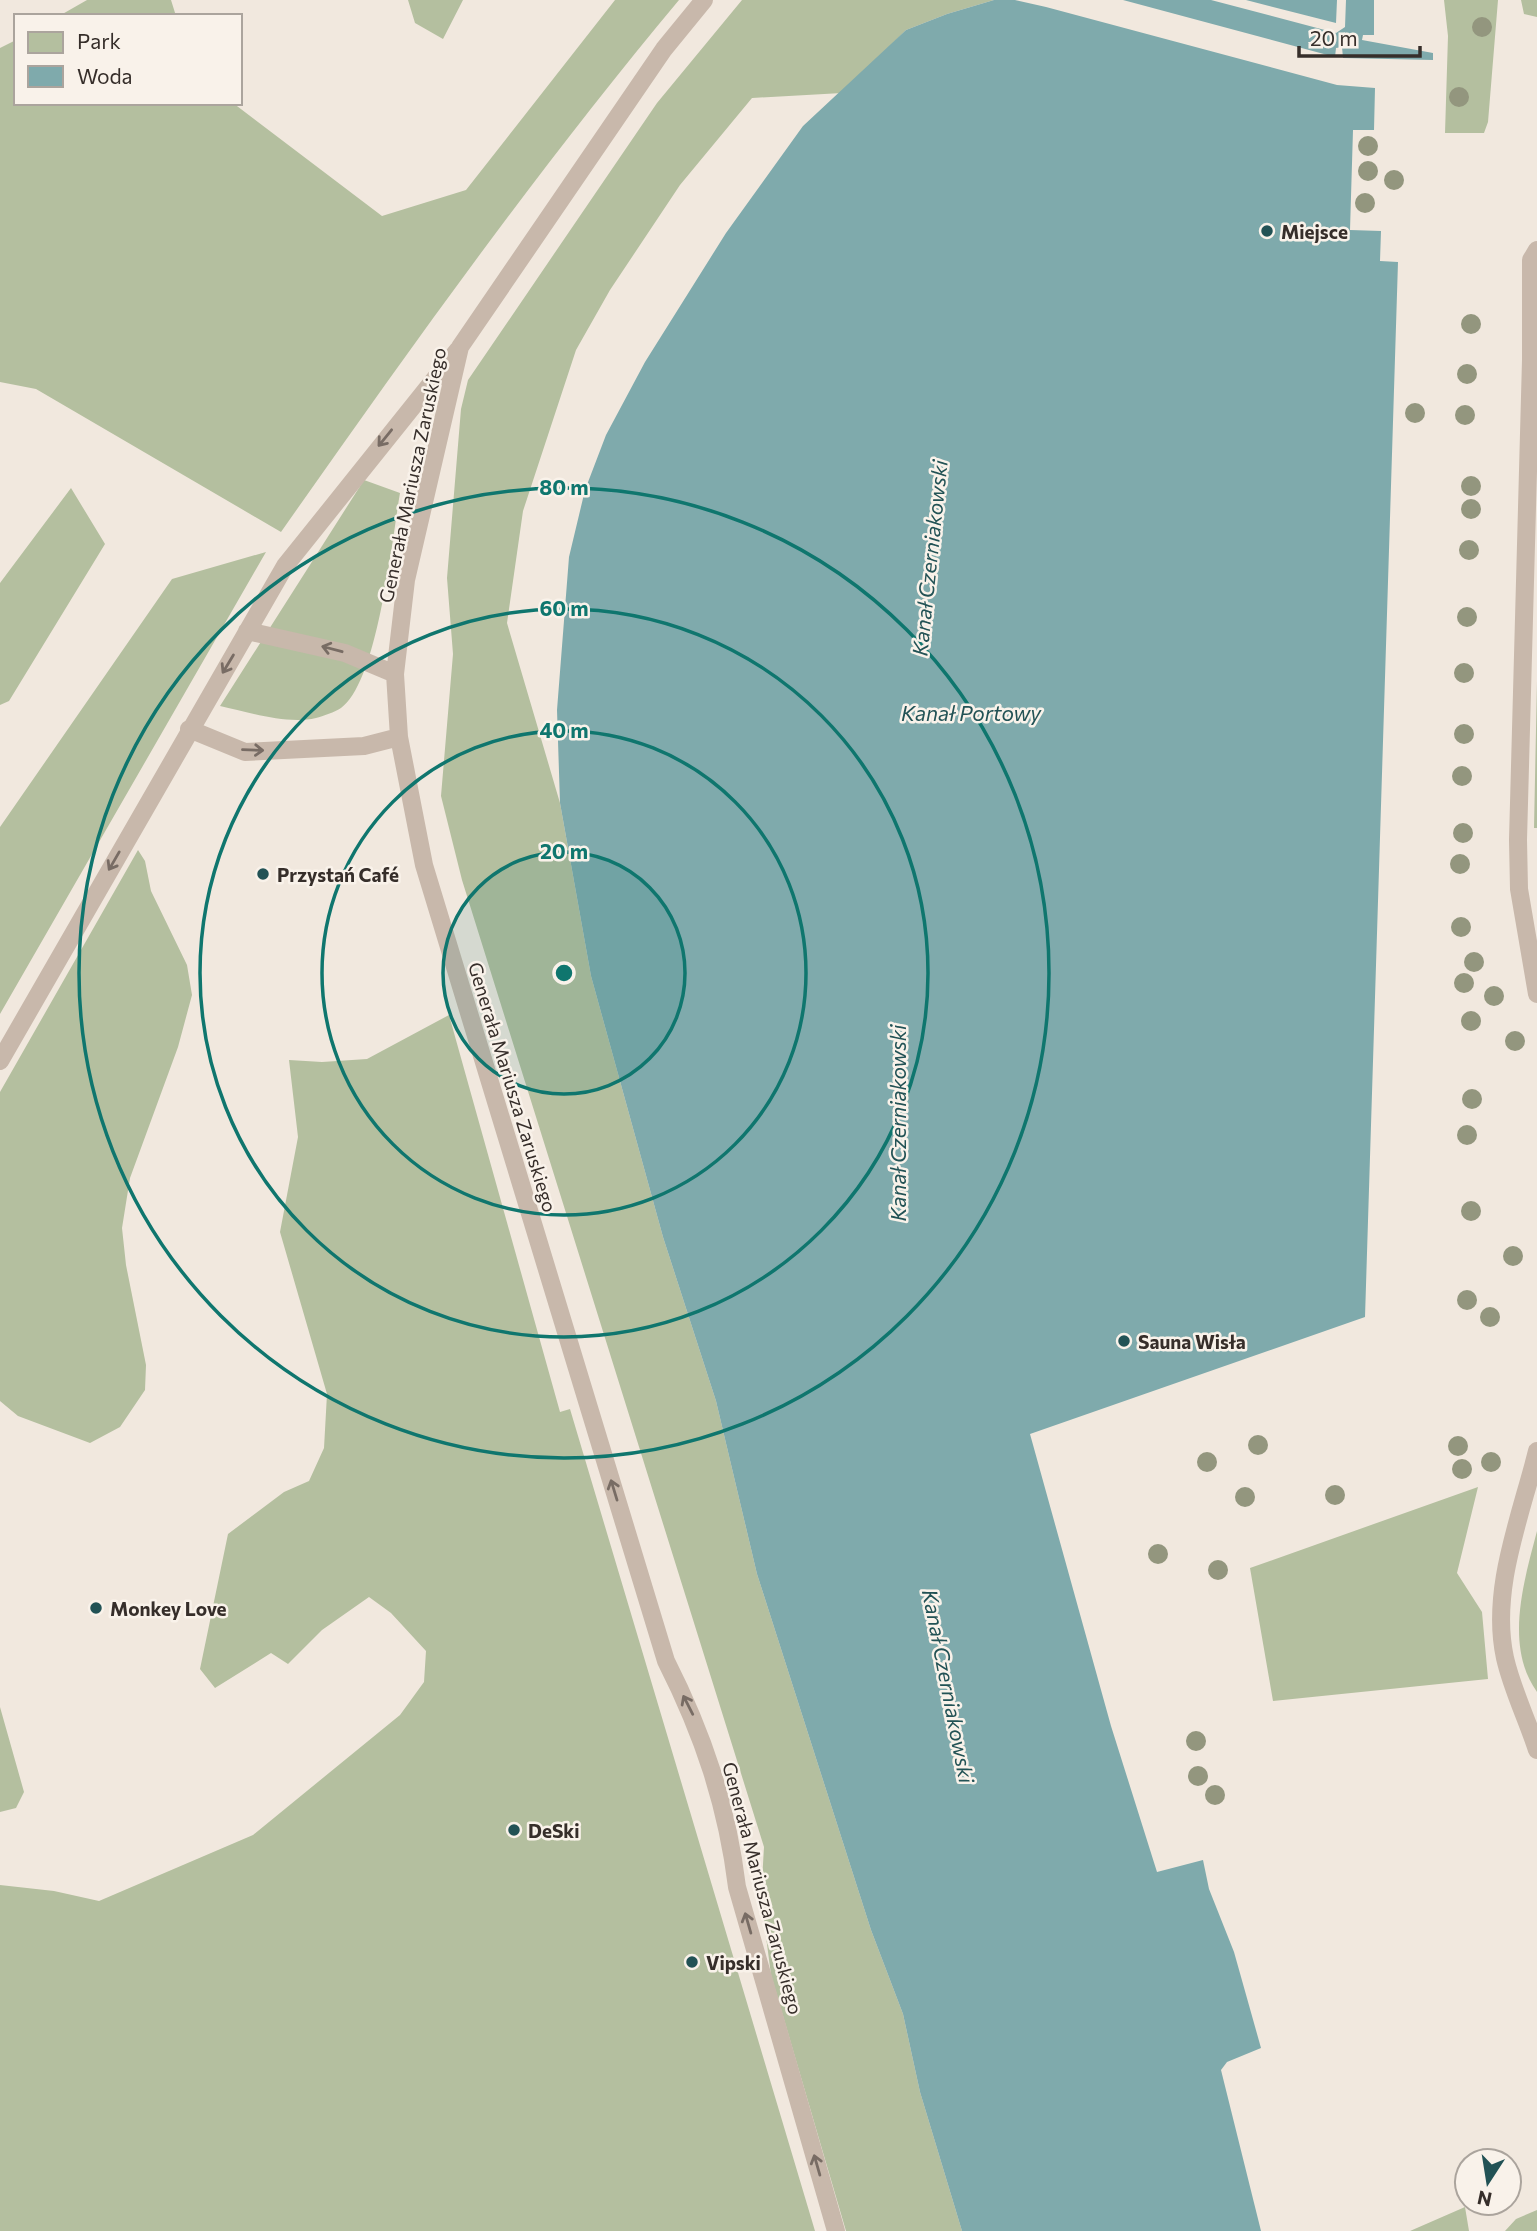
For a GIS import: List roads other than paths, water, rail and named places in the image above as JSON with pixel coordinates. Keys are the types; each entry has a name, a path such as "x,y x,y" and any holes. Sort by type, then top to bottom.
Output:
{"lane":[{"name":"Generała Mariusza Zaruskiego","path":"704,0 664,49 460,347 406,580 395,674 399,737 424,865 666,1661 696,1721 730,1832 737,1887 836,2231"},
{"path":"1537,250 1531,260 1534,358 1518,840 1519,889 1537,994"},
{"path":"0,1061 285,566 460,347"},
{"path":"247,631 345,653 395,674"},
{"path":"189,729 246,752 364,746 399,737"},
{"path":"1536,1743 1505,1657 1502,1614 1506,1572 1537,1451"}],"water":[{"name":"Kanał Portowy","path":"994,0 1015,0 1046,7 1337,85 1375,88 1374,130 1353,130 1350,230 1381,231 1380,261 1398,262 1365,1317 1030,1434 1111,1726 1157,1872 1203,1860 1209,1889 1234,1952 1261,2048 1227,2062 1221,2070 1261,2231 962,2231 920,2092 903,2014 871,1930 757,1574 716,1401 663,1237 591,976 560,803 557,710 569,557 585,490 606,435 645,362 726,233 803,126 906,30"},
{"path":"1123,0 1211,0 1336,33 1345,27 1346,0 1374,0 1374,35 1363,35 1362,40 1433,53 1433,60 1343,58 1342,47 1336,48 1335,57"},
{"path":"1246,0 1337,0 1336,23"}],"place":[{"name":"Miejsce","path":"1267,231"},
{"name":"Przystań Café","path":"263,874"},
{"name":"Sauna Wisła","path":"1124,1341"},
{"name":"Monkey Love","path":"96,1608"},
{"name":"DeSki","path":"514,1830"},
{"name":"Vipski","path":"692,1962"}],"water label":[{"name":"Kanał Czerniakowski","path":"929,558"},
{"name":"Kanał Czerniakowski","path":"897,1123"},
{"name":"Kanał Czerniakowski","path":"949,1686"}]}
